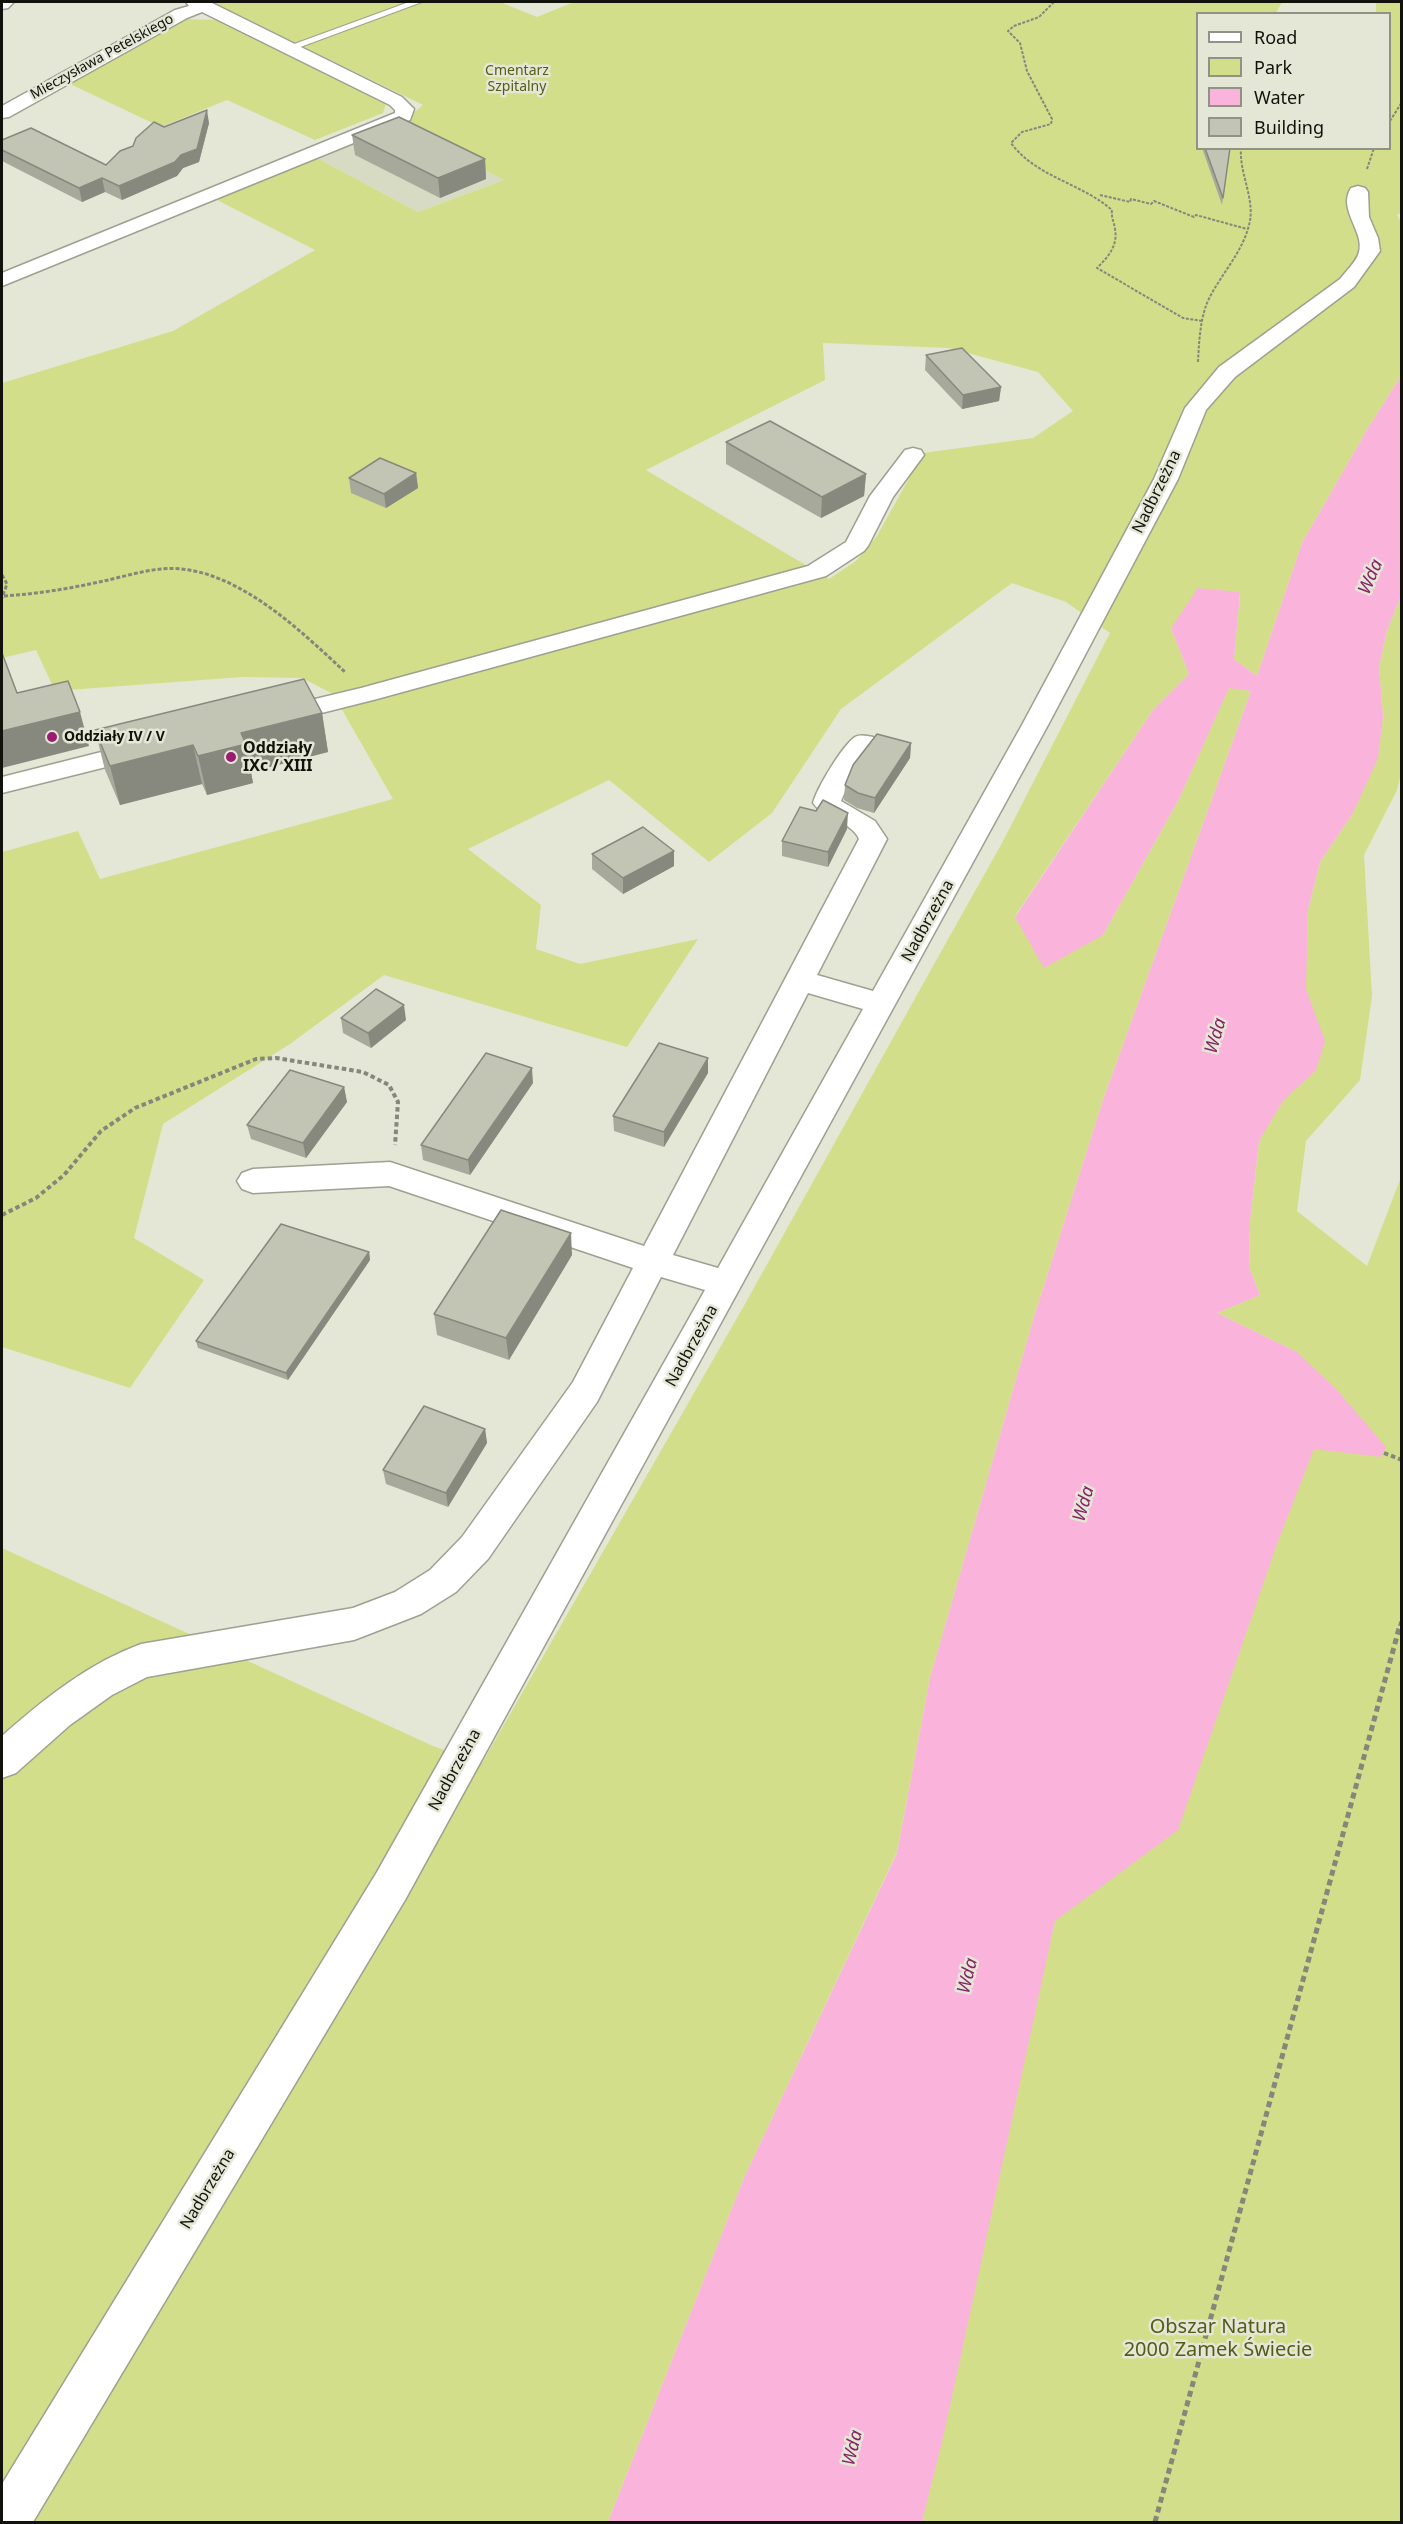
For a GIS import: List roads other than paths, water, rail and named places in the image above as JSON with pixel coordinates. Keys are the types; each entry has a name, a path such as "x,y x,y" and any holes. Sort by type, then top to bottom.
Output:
{"street":[{"path":"2,280 403,116 405,109 396,101 291,47 200,4"},
{"name":"Mieczysława Petelskiego","path":"2,113 200,4"},
{"name":"Nadbrzeżna","path":"6,2523 391,1886 882,1004 1127,554 1166,478 1196,408 1227,372 1347,283 1370,251 1368,238 1359,217 1358,192"},
{"path":"254,723 817,571 856,546 882,496 913,455"},
{"path":"2,785 173,742"},
{"path":"2,1760 56,1713 98,1683 141,1661 354,1624 408,1603 443,1581 476,1548 585,1392 873,839 871,832 861,824 834,810 827,803 840,775 864,743"},
{"path":"799,980 882,1004"},
{"path":"254,1181 390,1174 653,1262 727,1284"}],"lane":[{"path":"291,47 417,2"}],"water":[{"name":"Wda","path":"1401,376 1401,596 1387,630 1379,667 1383,717 1378,758 1353,813 1320,862 1308,910 1306,989 1325,1041 1316,1070 1283,1101 1259,1141 1250,1221 1249,1267 1260,1295 1217,1313 1297,1352 1337,1390 1386,1447 1381,1457 1314,1449 1277,1544 1178,1830 1055,1921 943,2438 922,2522 608,2522 744,2178 897,1853 930,1678 1034,1317 1103,1100 1251,691 1229,688 1179,799 1103,935 1044,968 1015,917 1153,710 1189,674 1171,628 1198,588 1240,592 1234,659 1257,676 1302,543 1368,428"}],"place":[{"name":"Oddziały IV / V","path":"52,737"},
{"name":"Oddziały IXc / XIII","path":"231,757"}],"park label":[{"name":"Cmentarz Szpitalny","path":"517,80"},
{"name":"Obszar Natura 2000 Zamek Świecie","path":"1218,2338"}]}
